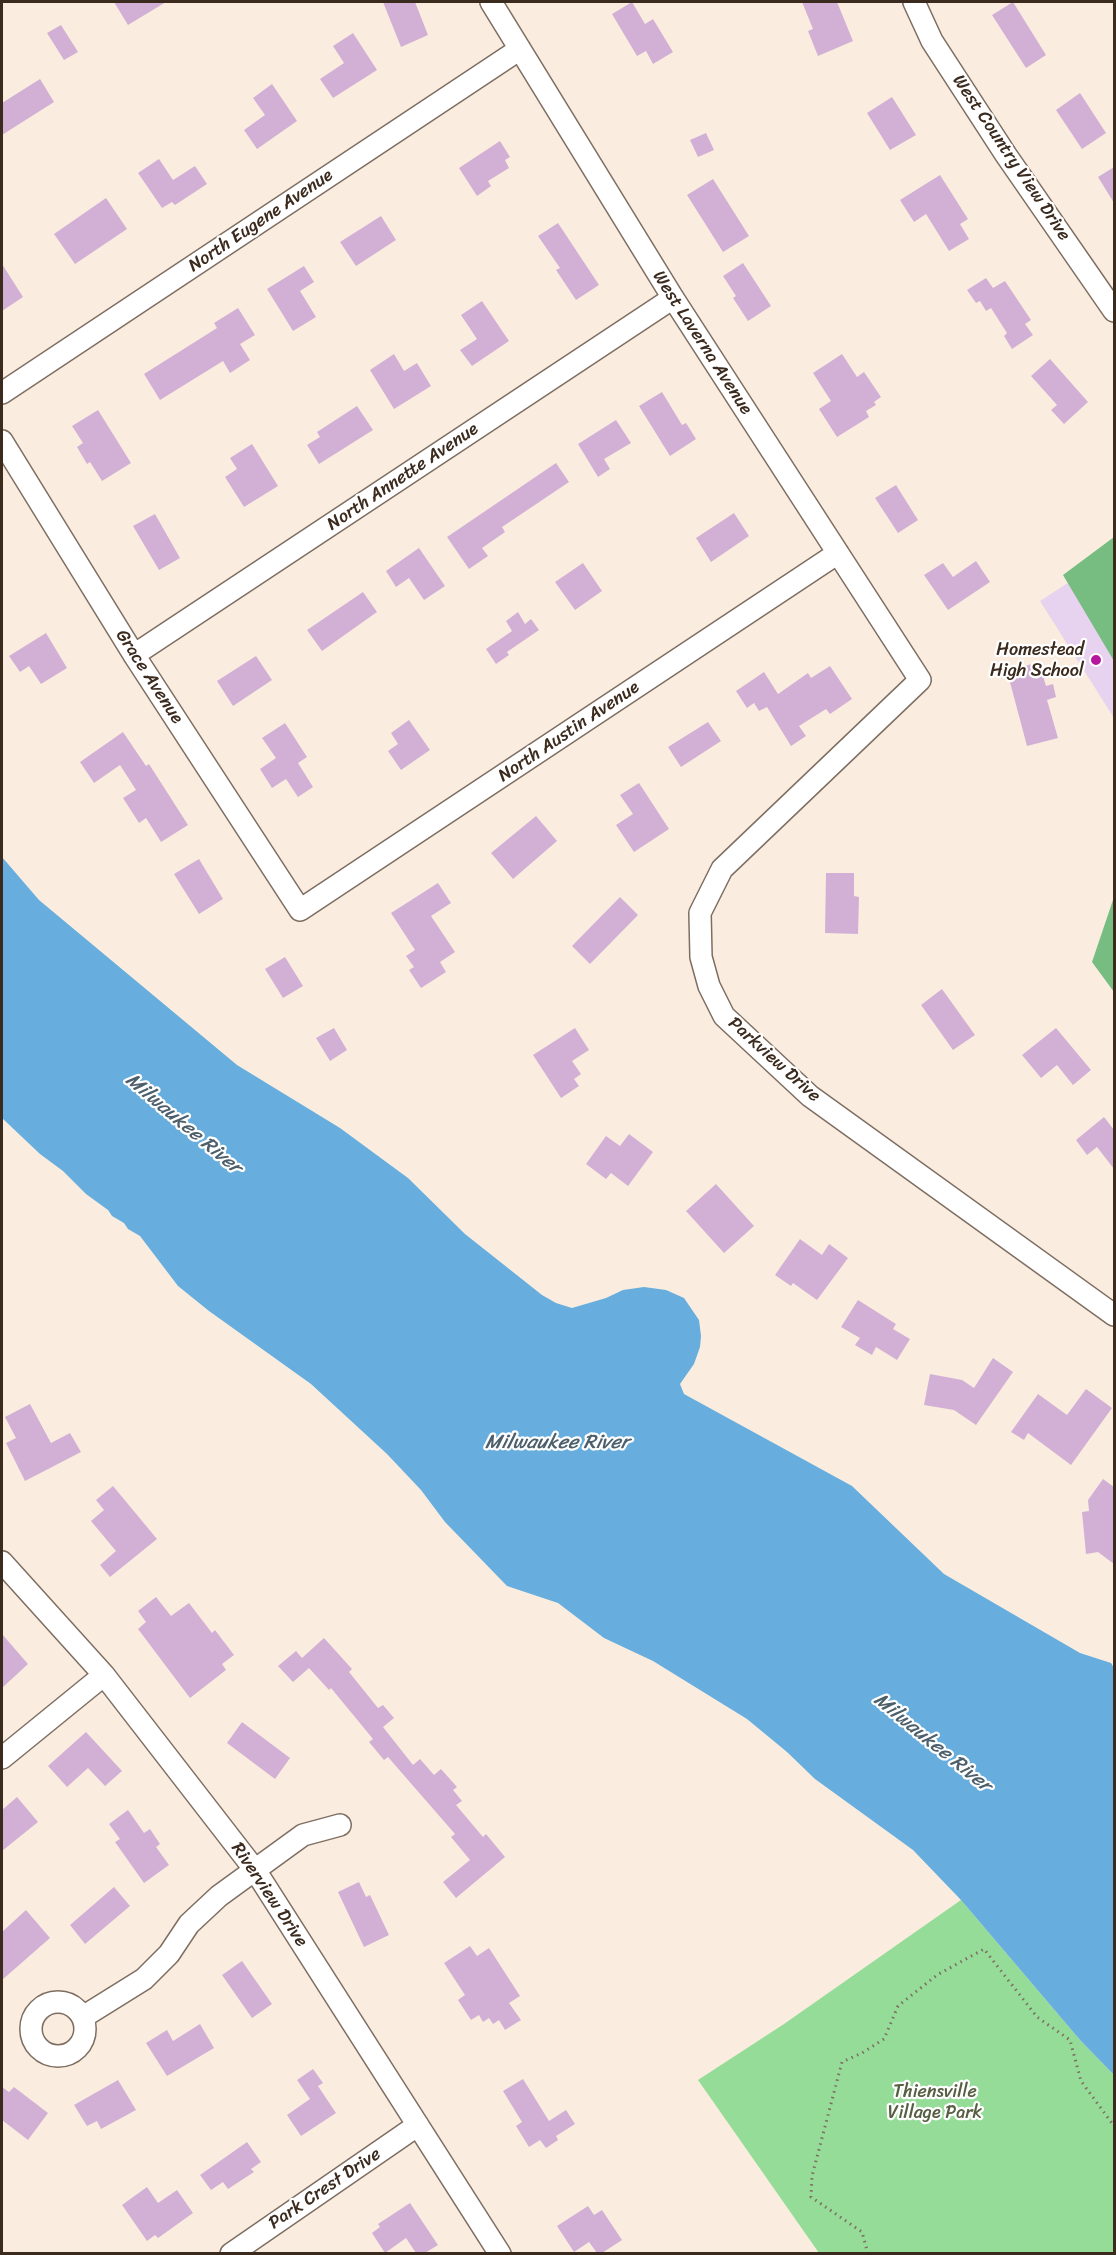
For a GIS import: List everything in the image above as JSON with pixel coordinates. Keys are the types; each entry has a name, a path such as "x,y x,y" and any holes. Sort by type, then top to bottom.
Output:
{"street":[{"name":"West Laverna Avenue","path":"491,2 673,298 920,680"},
{"name":"West Country View Drive","path":"914,2 938,51 1006,155 1114,311"},
{"name":"North Eugene Avenue","path":"2,393 520,49"},
{"name":"North Annette Avenue","path":"134,655 673,298"},
{"name":"Grace Avenue","path":"2,441 134,655 300,910"},
{"name":"North Austin Avenue","path":"300,910 838,553"},
{"name":"Parkview Drive","path":"920,680 722,869 700,913 701,957 709,986 724,1016 810,1096 1114,1315"},
{"name":"Riverview Drive","path":"2,1562 104,1675 255,1870 500,2253"},
{"path":"2,1758 104,1675"},
{"path":"82,2017 144,1980 169,1954 189,1924 219,1896 303,1835 340,1825"},
{"name":"Park Crest Drive","path":"231,2253 418,2125"}],"path":[{"path":"868,2253 862,2232 811,2197 812,2176 842,2062 862,2053 884,2038 898,2006 930,1982 984,1949 1037,2017 1070,2040 1081,2081 1114,2126"}],"shaded area":[{"name":"Homestead High School","path":"1114,553 1114,718 1040,601"}],"green space":[{"path":"1114,537 1114,661 1063,575"},
{"path":"1114,897 1114,992 1092,962"},
{"name":"Thiensville Village Park","path":"961,1900 1080,2040 1114,2075 1114,2253 819,2253 698,2080 784,2024"}],"water":[{"name":"Milwaukee River","path":"2,857 39,900 237,1065 340,1128 408,1178 465,1234 542,1295 572,1308 606,1298 623,1290 644,1287 666,1290 684,1298 699,1320 701,1336 694,1364 680,1384 684,1394 852,1486 944,1574 1080,1653 1111,1663 1114,1668 1114,2075 1080,2040 961,1900 913,1850 815,1779 747,1719 653,1661 604,1638 558,1603 507,1586 445,1522 421,1490 387,1454 311,1384 178,1286 140,1236 128,1229 124,1223 86,1194 2,1118"}],"building":[{"path":"114,2 166,2 128,25"},
{"path":"383,2 415,2 428,35 401,47"},
{"path":"632,2 645,24 653,19 673,52 653,64 646,51 637,56 612,14"},
{"path":"802,2 837,2 853,41 818,56 808,31 813,29"},
{"path":"1013,2 1046,55 1026,68 992,15"},
{"path":"61,25 78,52 64,60 47,33"},
{"path":"353,33 377,70 333,98 320,79 344,63 333,46"},
{"path":"40,79 54,102 2,135 2,103"},
{"path":"272,84 297,121 257,149 244,130 265,115 253,98"},
{"path":"1080,93 1106,133 1082,149 1056,110"},
{"path":"892,97 916,135 890,150 867,113"},
{"path":"706,133 714,150 698,157 690,140"},
{"path":"500,141 510,157 505,160 509,168 488,181 491,186 477,196 459,168"},
{"path":"159,159 173,180 195,166 207,184 175,205 172,202 162,208 138,173"},
{"path":"1114,167 1114,203 1098,177"},
{"path":"940,175 968,219 960,224 969,239 949,251 926,214 914,222 900,200"},
{"path":"713,179 749,236 723,252 687,195"},
{"path":"106,198 127,229 75,264 54,234"},
{"path":"381,216 396,240 356,266 340,242"},
{"path":"558,223 599,285 576,300 556,270 560,268 538,236"},
{"path":"743,263 771,306 748,321 733,298 736,296 723,276"},
{"path":"2,264 23,297 2,311"},
{"path":"304,266 314,282 300,291 316,317 293,331 267,289"},
{"path":"986,278 993,288 1005,281 1031,320 1025,324 1033,335 1012,349 1004,336 1007,333 991,308 986,311 980,301 976,303 967,290"},
{"path":"482,301 509,341 472,366 460,350 477,339 461,315"},
{"path":"238,308 255,335 240,344 250,360 230,373 223,361 160,400 144,374 217,328 214,323"},
{"path":"394,354 404,371 417,363 431,386 394,409 370,370"},
{"path":"842,354 857,377 864,372 881,397 874,402 876,405 866,411 869,417 837,437 819,409 831,401 813,373"},
{"path":"1050,359 1088,402 1064,424 1051,410 1057,405 1031,376"},
{"path":"662,392 682,425 686,423 696,439 670,456 639,406"},
{"path":"357,406 373,430 319,464 307,445 320,437 317,432"},
{"path":"98,410 131,463 102,481 90,462 87,464 77,447 83,443 72,426"},
{"path":"616,420 631,443 604,459 610,469 598,477 578,444"},
{"path":"252,444 278,486 244,507 225,477 237,469 230,458"},
{"path":"556,463 569,482 502,527 505,532 482,548 488,556 469,569 447,537"},
{"path":"896,485 918,520 898,533 875,498"},
{"path":"734,513 749,536 711,562 696,538"},
{"path":"155,514 180,558 159,570 133,526"},
{"path":"419,548 445,586 424,600 409,578 396,587 386,571"},
{"path":"976,561 990,582 948,610 924,575 943,563 953,577"},
{"path":"583,563 602,591 575,610 555,582"},
{"path":"363,592 377,612 322,651 307,630"},
{"path":"518,612 525,624 531,619 539,630 507,652 509,655 496,664 486,649 512,631 506,621"},
{"path":"46,633 67,668 41,684 29,666 20,672 9,656"},
{"path":"256,656 272,680 233,706 217,681"},
{"path":"1039,662 1046,686 1053,684 1056,697 1047,700 1058,738 1027,746 1007,671"},
{"path":"830,666 852,699 830,714 826,709 799,726 806,736 791,746 767,707 759,711 754,703 747,708 736,691 764,672 778,694 808,673 811,678"},
{"path":"409,720 430,750 401,770 388,751 398,744 391,733"},
{"path":"708,722 721,741 681,767 668,747"},
{"path":"285,723 307,757 298,763 313,787 298,797 286,779 272,788 260,769 276,758 262,738"},
{"path":"123,732 146,766 149,764 188,825 161,842 146,818 139,823 123,798 136,790 120,765 94,783 80,762"},
{"path":"639,783 669,829 634,852 616,825 633,814 620,795"},
{"path":"536,816 557,841 513,879 491,853"},
{"path":"199,859 223,899 199,914 174,874"},
{"path":"826,873 854,873 854,896 859,897 858,934 825,933"},
{"path":"438,883 451,903 431,916 455,952 440,962 446,972 421,988 409,970 414,967 406,956 415,950 391,913"},
{"path":"620,897 638,915 590,964 572,946"},
{"path":"285,957 303,986 283,998 265,969"},
{"path":"942,989 975,1035 953,1050 921,1005"},
{"path":"334,1028 347,1050 330,1061 316,1038"},
{"path":"575,1028 589,1050 572,1061 581,1074 574,1079 579,1086 561,1098 533,1055"},
{"path":"1056,1028 1091,1070 1073,1085 1057,1065 1041,1078 1022,1055"},
{"path":"1104,1117 1114,1130 1114,1169 1097,1147 1087,1155 1076,1140"},
{"path":"629,1134 653,1152 628,1186 611,1173 606,1179 586,1164 606,1136 620,1146"},
{"path":"716,1184 754,1226 724,1253 686,1211"},
{"path":"800,1239 822,1255 829,1244 848,1258 817,1300 793,1283 791,1286 775,1275"},
{"path":"858,1300 896,1324 893,1329 910,1339 897,1360 876,1347 872,1355 855,1345 860,1338 841,1327"},
{"path":"993,1358 1013,1372 976,1425 954,1410 924,1405 930,1374 962,1380 974,1388"},
{"path":"1086,1389 1112,1408 1071,1465 1028,1433 1024,1440 1011,1432 1038,1394 1067,1415"},
{"path":"30,1404 51,1443 70,1433 81,1452 25,1481 6,1443 16,1438 5,1417"},
{"path":"1103,1479 1114,1487 1114,1564 1098,1552 1086,1554 1082,1512 1089,1511 1088,1500"},
{"path":"113,1486 157,1539 110,1577 100,1565 116,1551 91,1521 104,1510 96,1500"},
{"path":"156,1597 171,1616 189,1603 212,1633 215,1630 234,1655 222,1664 226,1670 190,1698 138,1629 146,1622 138,1611"},
{"path":"2,1634 28,1664 2,1688"},
{"path":"324,1638 352,1669 349,1672 378,1708 383,1705 394,1718 383,1727 413,1765 420,1759 434,1775 441,1769 457,1787 453,1790 462,1801 456,1805 483,1837 486,1834 505,1857 456,1898 443,1882 470,1860 451,1837 455,1834 388,1757 384,1760 369,1742 373,1739 331,1688 329,1690 309,1668 293,1682 278,1666 296,1651 302,1658"},
{"path":"242,1722 290,1758 275,1779 227,1743"},
{"path":"86,1732 122,1771 105,1786 88,1768 67,1787 48,1766"},
{"path":"17,1797 38,1822 2,1851 2,1810"},
{"path":"128,1810 144,1833 150,1829 160,1844 156,1847 169,1865 144,1883 115,1842 120,1839 109,1824"},
{"path":"359,1882 366,1897 370,1895 389,1935 364,1947 338,1892"},
{"path":"114,1887 130,1906 85,1944 70,1925"},
{"path":"26,1910 50,1938 2,1980 2,1932"},
{"path":"470,1946 477,1956 489,1948 520,1996 509,2003 521,2020 505,2030 499,2020 493,2024 489,2018 483,2022 479,2015 471,2020 458,2000 465,1995 444,1963"},
{"path":"242,1961 272,2004 252,2018 222,1975"},
{"path":"200,2024 214,2048 167,2076 146,2043 167,2030 173,2041"},
{"path":"313,2069 323,2083 318,2086 336,2113 301,2136 287,2115 310,2099 297,2080"},
{"path":"523,2079 549,2121 566,2110 575,2124 556,2136 558,2140 546,2148 540,2140 529,2147 516,2126 522,2122 503,2091"},
{"path":"118,2080 136,2110 101,2129 97,2121 87,2126 74,2105"},
{"path":"2,2087 9,2092 14,2087 48,2113 28,2140 2,2120"},
{"path":"247,2142 261,2162 251,2169 254,2172 228,2189 223,2182 211,2190 200,2175"},
{"path":"147,2187 158,2203 177,2190 193,2213 158,2238 155,2235 147,2241 122,2205"},
{"path":"410,2203 438,2245 425,2253 416,2253 406,2238 385,2253 372,2233 380,2227 378,2224"},
{"path":"588,2206 594,2215 602,2210 622,2240 602,2253 597,2253 589,2242 574,2252 557,2226"}],"place":[{"name":"Homestead High School","path":"1096,660"}]}
